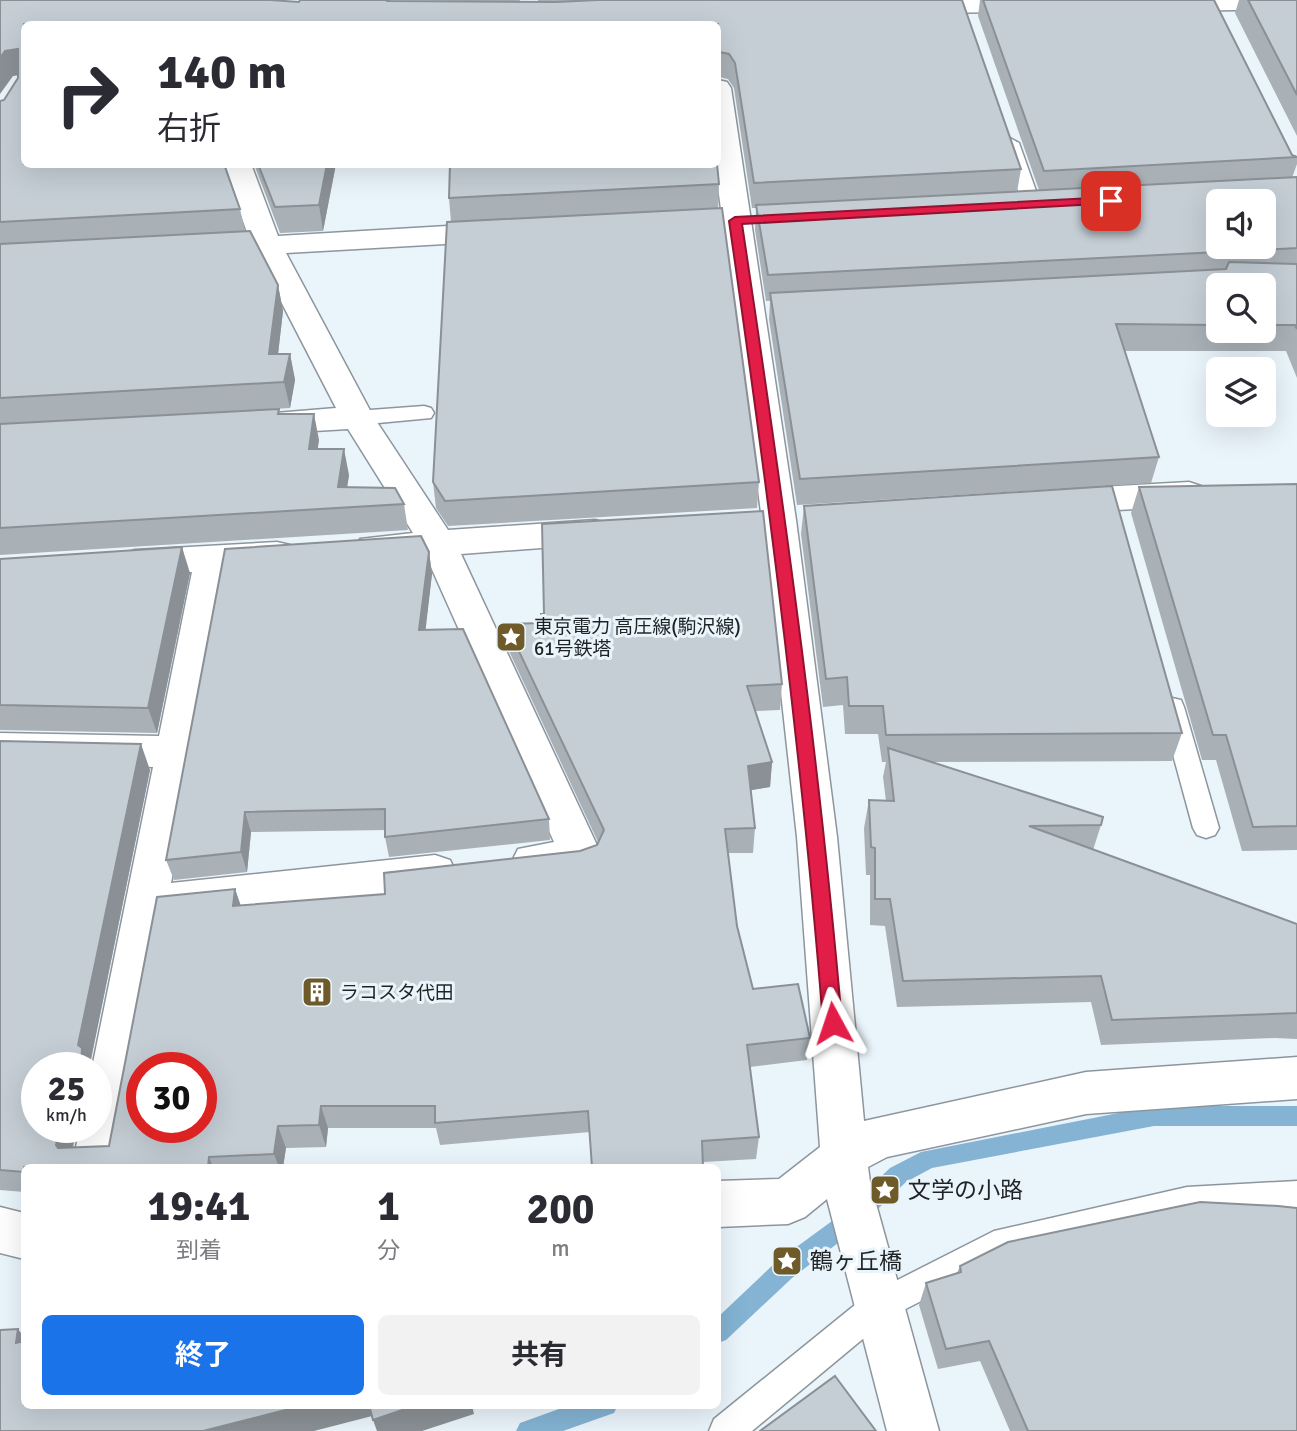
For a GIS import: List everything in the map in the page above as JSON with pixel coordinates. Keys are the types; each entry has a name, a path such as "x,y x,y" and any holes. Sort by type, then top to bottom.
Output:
{"street":[{"path":"1214,2 1227,28"},
{"path":"1135,4 1297,2"},
{"path":"882,7 1056,5"},
{"path":"721,110 736,221 760,311 780,520 817,837 845,1169 859,1240 913,1431"},
{"path":"148,903 581,856 438,543 358,418 267,246 238,168"},
{"path":"176,251 520,231"},
{"path":"234,425 358,418"},
{"path":"1030,503 1117,511 1218,492"},
{"path":"345,549 629,530"},
{"path":"106,564 305,552"},
{"path":"96,1164 213,558"},
{"path":"0,748 176,752"},
{"path":"721,1204 788,1201 845,1169 878,1137 1086,1093 1297,1078"},
{"path":"0,1230 21,1235"}],"lane":[{"path":"1006,130 1032,205"},
{"path":"358,418 425,414"},
{"path":"1165,683 1206,828"},
{"path":"726,1431 877,1307 1005,1242 1187,1202 1297,1195"}],"building":[{"path":"0,0 962,0 1021,169 754,183 735,63 729,54 721,52 721,21 21,21 21,168 225,168 240,209 0,222 0,101 4,100 18,78 18,49 5,51 0,58"},
{"path":"983,0 1214,0 1292,155 1297,157 1044,171"},
{"path":"1248,0 1297,0 1297,95"},
{"path":"260,168 326,168 319,205 275,207"},
{"path":"450,168 717,168 719,184 449,198"},
{"path":"1297,177 1297,248 1276,249 1276,189 1206,189 1206,253 768,275 756,205"},
{"path":"722,208 759,482 445,501 433,482 447,222"},
{"path":"250,231 278,285 269,354 290,354 284,382 0,398 0,244"},
{"path":"1229,262 1297,264 1297,329 1295,325 1276,325 1276,273 1206,273 1206,325 1116,324 1159,457 800,479 770,293 1226,269"},
{"path":"279,409 278,414 314,414 309,449 344,449 338,487 395,488 404,504 0,528 0,424"},
{"path":"1297,484 1297,826 1253,827 1226,735 1213,735 1139,487"},
{"path":"1112,486 1182,733 886,735 883,706 849,706 847,677 826,679 804,506"},
{"path":"763,511 782,684 747,686 772,762 748,766 755,828 725,829 737,926 753,989 798,984 810,1038 747,1045 759,1137 702,1141 703,1164 592,1164 588,1111 435,1123 435,1106 321,1106 319,1125 278,1126 274,1154 209,1157 208,1164 21,1164 21,1172 0,1170 0,741 141,744 78,1045 82,1052 21,1052 21,1143 56,1143 58,1148 109,1146 112,1143 126,1058 126,1143 217,1143 217,1052 127,1052 157,897 235,889 233,906 385,894 384,873 580,851 597,845 604,830 506,624 541,623 541,614 544,614 542,524"},
{"path":"421,536 429,552 419,630 463,629 549,819 385,837 385,809 245,812 241,852 166,860 225,549"},
{"path":"182,547 148,708 0,705 0,559"},
{"path":"888,748 1103,817 1101,825 1029,826 1297,924 1297,1013 1112,1020 1101,976 903,981 890,899 875,899 875,848 871,847 869,800 894,801"},
{"path":"1200,1202 1297,1208 1297,1431 1028,1431 989,1341 946,1349 926,1283 961,1272 960,1266 1008,1242"},
{"path":"18,1329 16,1343 21,1342 21,1409 289,1409 203,1431 0,1431 0,1330"},
{"path":"835,1376 876,1431 760,1431"},
{"path":"370,1409 405,1409 373,1420"}],"waterway":[{"path":"721,1329 784,1270 851,1220 898,1175 929,1159 1154,1116 1297,1116"},
{"path":"528,1431 594,1409"}],"place":[{"name":"東京電力 高圧線(駒沢線) 61号鉄塔","path":"511,637"},
{"name":"ラコスタ代田","path":"317,992"},
{"name":"文学の小路","path":"885,1190"},
{"name":"鶴ヶ丘橋","path":"787,1261"}],"route":[{"path":"833,1023 817,837 779,520 735,221 1111,201"}]}
